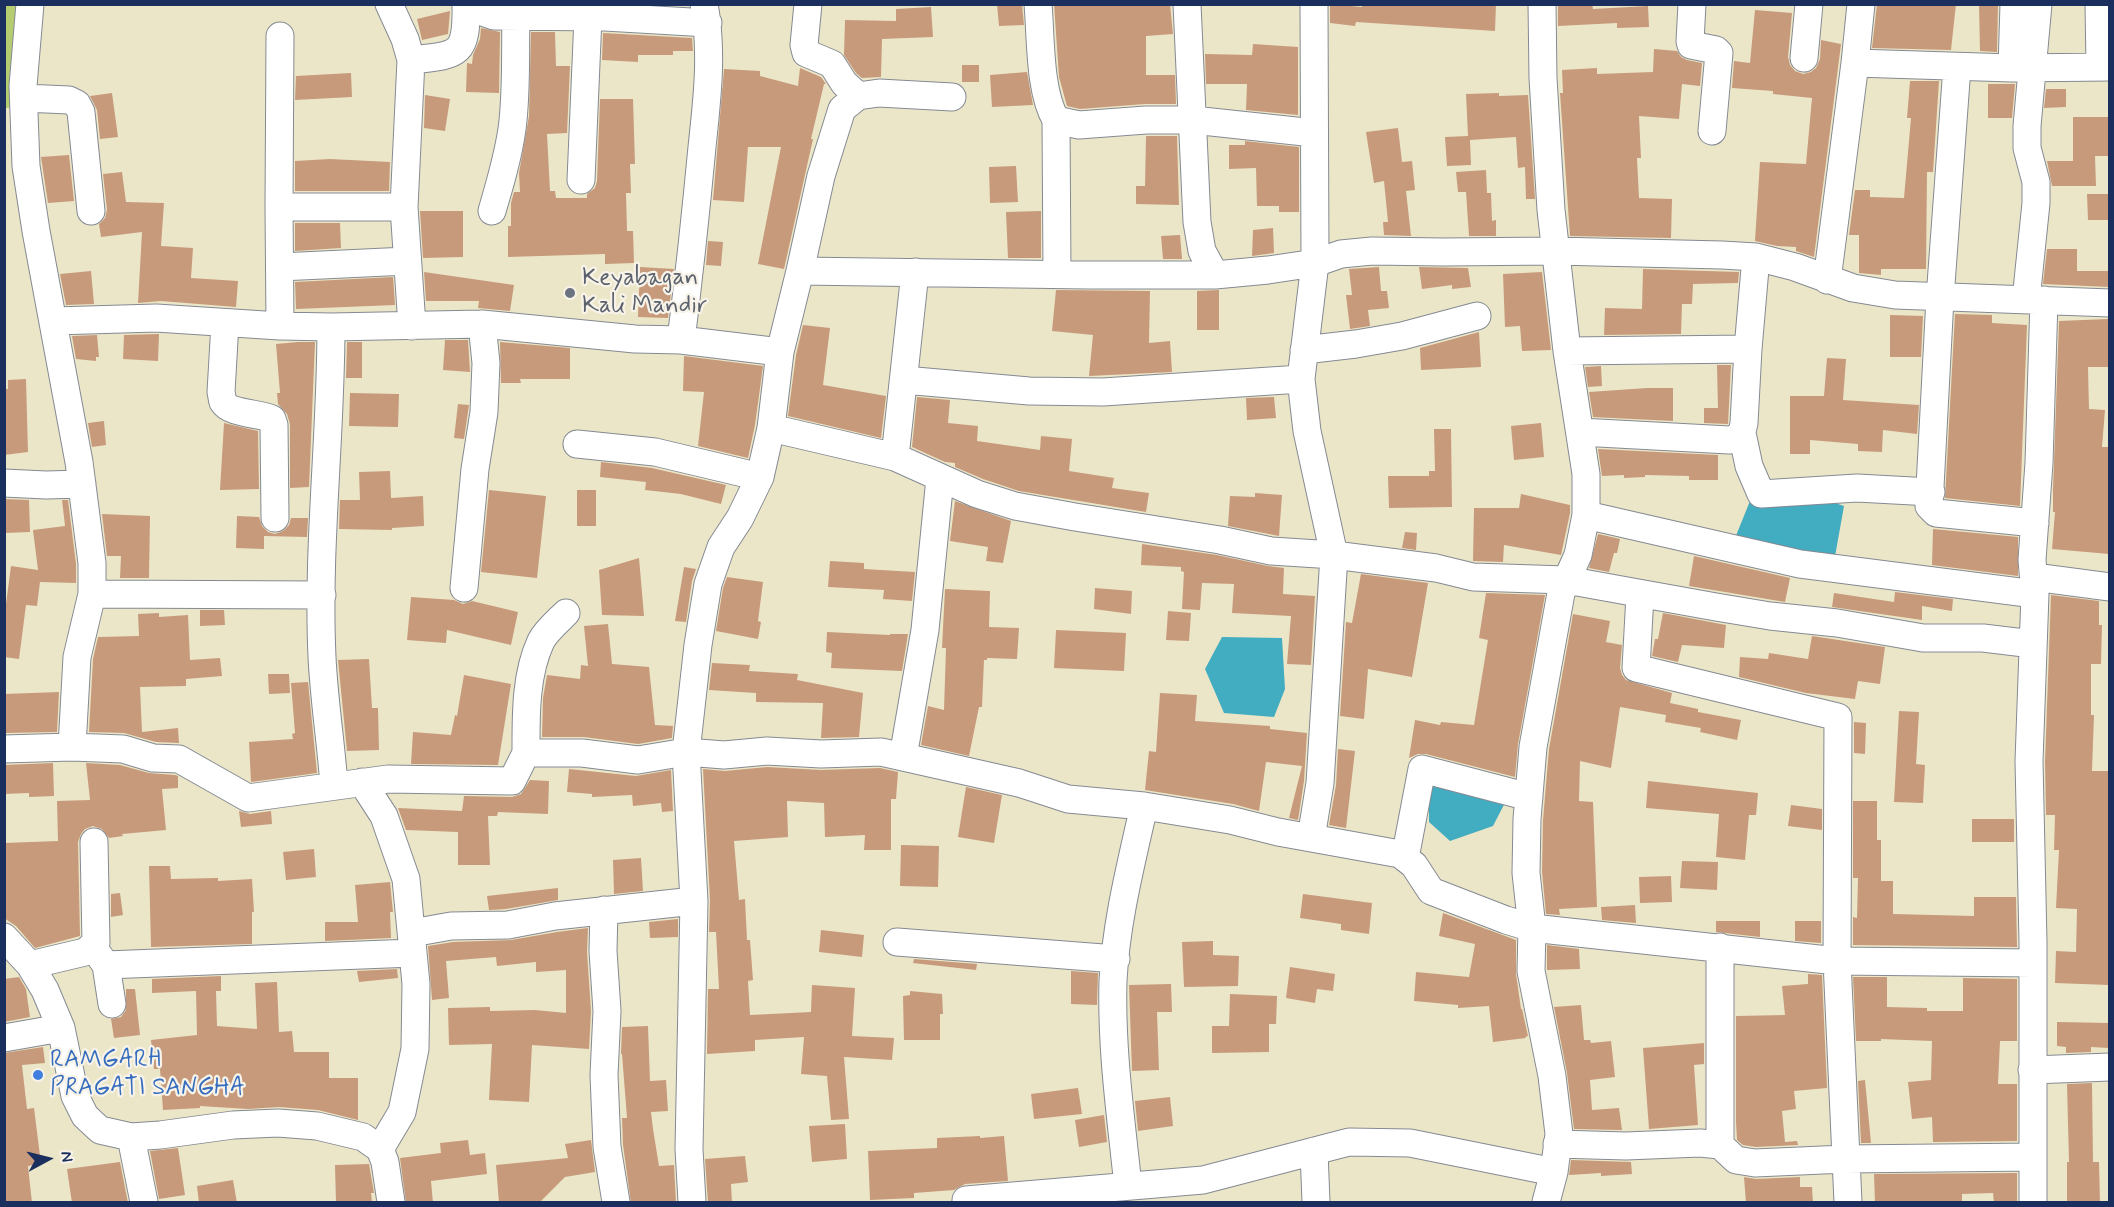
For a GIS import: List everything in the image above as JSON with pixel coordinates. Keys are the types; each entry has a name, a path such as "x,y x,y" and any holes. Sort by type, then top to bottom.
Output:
{"street":[{"path":"30,4 24,98 26,166 82,484 92,563 92,594 77,657 72,747"},
{"path":"388,4 405,39 411,60 404,207 412,326"},
{"path":"411,60 441,57 454,53 463,44 467,32 468,4"},
{"path":"468,4 494,16 671,19 706,14 709,61 706,108 681,340"},
{"path":"808,4 804,45 806,53 832,64 844,83 858,96"},
{"path":"1038,4 1045,85 1049,107 1056,120 1058,274"},
{"path":"1187,4 1197,222 1202,251 1215,275"},
{"path":"1311,838 1320,783 1334,555 1307,431 1301,379 1315,262 1314,4"},
{"path":"1542,4 1543,78 1555,251 1567,351 1586,474 1586,515 1578,555 1561,593 1533,747 1529,797 1526,873 1532,928 1531,971 1552,1076 1559,1134 1554,1172 1546,1203"},
{"path":"1692,4 1691,45 1716,50 1719,53 1712,131"},
{"path":"1804,58 1809,4"},
{"path":"1827,280 1861,4"},
{"path":"2014,4 2023,68 2027,148 2036,182 2035,300 2039,463 2032,560 2034,585 2029,761 2033,963 2033,1203"},
{"path":"2023,68 2038,4"},
{"path":"1855,63 1957,67 2105,67 2100,4"},
{"path":"492,211 505,167 512,129 515,101 516,16"},
{"path":"581,180 588,17"},
{"path":"280,36 280,326"},
{"path":"1957,67 1940,298 1929,506 1936,513 2035,523"},
{"path":"692,1203 688,1149 694,902 686,752 698,645 708,584 721,547 740,518 760,477 771,428 780,352 821,176 842,109 858,96 879,93 952,97"},
{"path":"24,98 69,100 76,104 81,112 91,211"},
{"path":"1056,120 1079,125 1146,120 1193,120 1314,133"},
{"path":"279,207 404,207"},
{"path":"800,271 1215,275 1268,270 1315,262 1341,254 1372,250 1555,251 1756,257 1795,267 1853,288 1895,295 2109,303"},
{"path":"1756,257 1742,433 1749,466 1761,494 1857,488 1931,492"},
{"path":"280,267 407,261"},
{"path":"895,457 915,272"},
{"path":"1304,350 1402,336 1477,316"},
{"path":"54,321 156,318 331,327 482,324 635,339 681,340 780,352"},
{"path":"225,323 221,392 223,402 230,409 272,419 274,425 275,518"},
{"path":"464,588 475,469 484,412 486,363 482,324"},
{"path":"331,327 322,657 334,785"},
{"path":"1567,351 1748,349"},
{"path":"904,380 1029,391 1103,392 1301,379"},
{"path":"771,428 895,457 977,494 1016,506 1075,518 1220,540 1271,551 1334,555 1436,567 1473,577 1566,580 1640,595 1770,616 1837,622 1923,638 1983,638 2033,644"},
{"path":"1580,432 1729,440 1737,438 1742,433"},
{"path":"577,444 655,452 760,477"},
{"path":"903,757 925,630 940,478"},
{"path":"4,483 82,484"},
{"path":"1586,515 1800,564 2034,585 2109,587"},
{"path":"92,594 322,595"},
{"path":"1640,595 1636,668 1838,717 1837,961 1848,1203"},
{"path":"4,749 72,747 123,749 153,758 179,759 248,798 388,778 512,781 526,753 526,720 531,672 542,639 566,613"},
{"path":"526,753 582,753 638,760 686,752 724,755 767,751 821,754 881,752 1019,783 1068,799 1144,806 1230,820 1278,832 1400,854 1414,865 1431,891 1496,917 1532,928 1837,961 2033,963"},
{"path":"1405,858 1422,769 1529,797"},
{"path":"362,782 384,816 406,879 416,984 415,1049 402,1112 380,1149"},
{"path":"1116,1192 1113,981 1121,906 1144,806"},
{"path":"94,842 97,938 99,956 112,1004"},
{"path":"30,965 85,952 99,956 413,943 451,927 508,925 555,916 694,902"},
{"path":"604,910 603,951 607,1011 604,1075 607,1147 616,1203"},
{"path":"4,937 30,965 45,990 61,1028 75,1096 85,1116 100,1130 131,1137 233,1125 278,1123 317,1126 363,1137 380,1149 385,1162 391,1203"},
{"path":"897,942 1116,959"},
{"path":"1720,947 1720,1146"},
{"path":"4,1038 61,1028"},
{"path":"2032,1070 2109,1067"},
{"path":"131,1137 144,1203"},
{"path":"962,1202 1116,1192 1203,1180 1349,1142 1410,1143 1554,1172"},
{"path":"1557,1144 1616,1146 1700,1143 1720,1146 1736,1160 1755,1163 1845,1159 2032,1157"},
{"path":"1314,1151 1316,1203"}],"green space":[{"path":"5,5 16,5 17,107 5,108"}],"water":[{"path":"1812,495 1844,506 1834,562 1733,543 1750,501"},
{"path":"1222,637 1282,638 1285,689 1274,717 1224,713 1205,669"},
{"path":"1429,779 1509,795 1493,826 1450,841 1429,822"}],"building":[{"path":"997,4 1022,4 1024,25 999,26"},
{"path":"1054,4 1170,4 1173,34 1146,36 1146,75 1175,75 1176,104 1080,109 1067,106 1059,77"},
{"path":"1330,4 1362,7 1362,4 1496,4 1495,31 1356,22 1355,26 1330,23"},
{"path":"1558,4 1592,4 1593,9 1648,6 1649,27 1617,28 1617,23 1558,26"},
{"path":"1877,4 1956,4 1951,50 1872,48"},
{"path":"1979,4 1998,4 1997,52 1980,51"},
{"path":"931,7 933,37 882,39 881,77 862,78 856,73 844,55 845,20 896,21 896,9"},
{"path":"1755,10 1792,13 1788,57 1795,71 1803,74 1816,68 1820,59 1821,40 1841,44 1814,257 1796,251 1796,247 1755,241 1760,162 1806,164 1812,98 1773,94 1773,91 1732,88 1734,61 1750,63"},
{"path":"450,11 448,34 422,40 417,19"},
{"path":"481,28 500,32 499,93 466,92 467,63 472,64"},
{"path":"531,32 555,32 556,66 570,66 567,133 547,134 550,191 555,191 556,198 587,198 587,194 595,188 600,99 633,99 635,164 630,164 631,193 626,193 627,231 633,231 634,263 605,264 605,254 508,257 511,203 514,192 520,192 519,173 529,116"},
{"path":"603,33 692,38 693,51 673,51 673,55 638,55 638,62 602,60"},
{"path":"1253,44 1298,47 1298,115 1246,110 1247,84 1206,84 1205,54 1252,55"},
{"path":"1654,49 1677,51 1687,60 1702,63 1700,86 1682,84 1679,119 1639,116 1641,158 1637,158 1639,198 1672,199 1671,238 1570,236 1560,93 1563,93 1562,70 1597,68 1597,74 1653,72"},
{"path":"962,65 979,65 979,82 962,82"},
{"path":"800,68 821,77 826,84 824,84 811,139 813,139 784,269 758,264 781,147 748,147 744,202 713,200 724,69 760,71 760,76 798,86"},
{"path":"1027,72 1033,105 992,107 990,75"},
{"path":"351,73 352,97 295,100 296,76"},
{"path":"1910,81 1939,81 1933,172 1927,172 1926,269 1881,269 1881,275 1859,273 1859,235 1849,235 1855,190 1870,190 1870,197 1904,198 1911,118 1907,118"},
{"path":"1988,84 2015,84 2012,118 1988,118"},
{"path":"2046,89 2066,89 2066,107 2044,108"},
{"path":"112,93 118,137 100,139 97,110 90,96"},
{"path":"1499,93 1499,96 1528,95 1535,199 1526,199 1525,167 1518,168 1516,137 1470,140 1471,165 1447,166 1445,137 1468,136 1466,94"},
{"path":"425,95 450,99 445,131 424,128"},
{"path":"2073,117 2109,117 2109,156 2095,156 2096,186 2052,186 2047,161 2073,161"},
{"path":"1398,128 1402,162 1412,161 1415,190 1406,191 1411,236 1384,235 1383,222 1388,222 1384,181 1374,183 1366,132"},
{"path":"1146,136 1177,136 1179,205 1136,204 1136,186 1145,186"},
{"path":"1245,141 1299,147 1299,212 1279,212 1279,206 1257,206 1256,168 1229,169 1229,145 1245,145"},
{"path":"69,155 74,201 48,203 41,157"},
{"path":"330,159 390,162 389,191 295,191 295,161"},
{"path":"1016,166 1018,202 990,203 989,167"},
{"path":"1486,170 1487,193 1491,193 1492,221 1496,220 1496,236 1469,236 1466,192 1458,192 1456,172"},
{"path":"122,172 126,202 164,203 161,246 193,248 191,278 238,281 236,307 161,301 138,303 142,232 101,237 99,224 105,218 107,210 103,174"},
{"path":"2087,194 2109,194 2109,220 2088,220"},
{"path":"420,211 463,211 463,257 423,258"},
{"path":"1041,211 1041,258 1008,258 1006,212"},
{"path":"295,223 340,223 341,248 295,251"},
{"path":"1273,228 1274,253 1252,256 1253,230"},
{"path":"1180,235 1182,259 1163,259 1161,236"},
{"path":"708,241 723,242 721,266 706,265"},
{"path":"2047,249 2077,249 2077,271 2109,271 2109,287 2043,284"},
{"path":"640,267 674,269 668,318 638,317"},
{"path":"1379,267 1381,291 1387,291 1389,308 1368,310 1370,326 1350,329 1346,295 1352,295 1349,269"},
{"path":"1419,267 1468,268 1471,287 1452,289 1452,285 1422,289"},
{"path":"1643,269 1739,272 1738,283 1693,284 1692,304 1682,304 1681,334 1604,335 1605,308 1642,309"},
{"path":"91,271 94,304 66,305 60,274"},
{"path":"424,272 514,285 510,311 478,308 479,301 426,301"},
{"path":"1542,272 1551,350 1522,351 1520,326 1505,327 1503,274"},
{"path":"393,277 395,305 296,309 295,282"},
{"path":"1056,290 1150,291 1149,343 1170,341 1172,372 1089,376 1093,335 1052,331"},
{"path":"1219,290 1219,330 1197,330 1197,291"},
{"path":"1955,314 1992,315 1992,323 2027,325 2020,506 1945,498"},
{"path":"1890,315 1923,316 1921,357 1890,357"},
{"path":"2108,319 2109,367 2088,367 2089,409 2105,410 2102,447 2109,447 2109,554 2052,549 2055,512 2053,512 2053,489 2059,321"},
{"path":"803,325 830,328 823,385 886,396 881,438 788,416 796,355"},
{"path":"1479,332 1481,367 1421,370 1420,348"},
{"path":"159,334 158,361 123,359 124,335"},
{"path":"97,335 99,357 96,357 96,361 76,359 72,336"},
{"path":"445,340 468,340 470,372 443,370"},
{"path":"315,342 309,487 290,488 290,424 287,414 278,404 277,393 280,393 276,344"},
{"path":"347,342 362,342 362,378 346,378"},
{"path":"500,342 570,348 570,379 520,379 521,383 501,383"},
{"path":"684,356 763,366 748,458 698,446 704,392 683,391"},
{"path":"1827,358 1846,359 1843,400 1919,405 1917,434 1883,430 1882,452 1858,451 1858,444 1810,440 1810,454 1790,454 1790,396 1824,396"},
{"path":"1717,365 1731,365 1728,424 1704,423 1704,408 1718,408"},
{"path":"1601,366 1602,386 1588,387 1585,367"},
{"path":"26,379 28,452 4,455 4,389 8,389 8,380"},
{"path":"1673,388 1673,421 1593,417 1589,392"},
{"path":"350,393 399,394 398,427 349,426"},
{"path":"917,397 950,400 948,423 978,426 977,441 1040,450 1041,436 1072,439 1069,471 1114,478 1112,488 1149,493 1146,512 1019,491 983,479 955,467 955,463 945,462 912,447"},
{"path":"1274,397 1276,418 1247,420 1246,398"},
{"path":"458,404 469,405 464,439 454,438"},
{"path":"104,421 106,445 92,447 88,423"},
{"path":"224,423 258,431 259,489 220,490"},
{"path":"1541,423 1544,457 1514,460 1511,426"},
{"path":"1434,429 1451,429 1452,507 1389,508 1388,476 1429,476 1429,471 1435,471"},
{"path":"1598,449 1718,455 1718,480 1689,480 1689,476 1645,475 1645,477 1624,478 1624,475 1602,476"},
{"path":"601,462 652,468 726,485 721,504 681,494 645,490 646,482 600,477"},
{"path":"390,471 391,498 423,496 424,526 392,528 392,530 339,529 340,500 360,500 359,472"},
{"path":"489,490 546,496 537,578 481,572"},
{"path":"577,490 596,490 596,526 577,526"},
{"path":"1255,493 1282,495 1279,536 1228,526 1230,496 1255,497"},
{"path":"1521,494 1570,505 1561,555 1504,545 1503,562 1473,561 1474,508 1519,508"},
{"path":"4,499 29,500 30,532 4,533"},
{"path":"62,500 68,500 76,564 76,583 40,582 37,606 26,605 19,659 4,657 4,619 11,566 38,570 33,530 65,526"},
{"path":"955,501 1011,521 1003,563 986,561 988,547 950,541"},
{"path":"102,514 150,516 149,578 120,578 121,556 107,556"},
{"path":"237,516 259,517 262,526 268,532 275,534 283,531 289,525 291,518 308,518 307,537 264,536 264,549 236,548"},
{"path":"1933,529 2018,537 2018,576 1932,565"},
{"path":"1405,532 1417,533 1416,550 1402,548"},
{"path":"1598,534 1620,539 1609,572 1589,568"},
{"path":"1142,544 1284,568 1283,594 1315,596 1311,665 1287,664 1291,616 1232,613 1234,584 1202,583 1200,610 1182,609 1184,572 1181,571 1181,567 1141,565"},
{"path":"1694,556 1790,578 1785,602 1689,586"},
{"path":"639,558 644,616 602,615 599,570"},
{"path":"830,561 864,563 864,569 915,572 912,601 883,599 884,590 828,587"},
{"path":"684,567 696,569 686,622 675,621"},
{"path":"1361,574 1428,583 1412,677 1368,669 1364,719 1340,716 1346,622 1352,623"},
{"path":"727,577 763,582 758,639 716,631"},
{"path":"1095,588 1132,591 1131,614 1094,609"},
{"path":"945,589 990,591 989,627 1019,628 1017,659 987,658 984,660 982,707 979,707 969,756 921,745 928,706 944,710 946,648 942,648"},
{"path":"1895,592 1953,599 1952,611 1922,606 1922,620 1832,607 1834,593 1894,602"},
{"path":"1486,593 1545,595 1518,744 1515,777 1426,754 1418,754 1409,758 1415,720 1440,725 1441,722 1474,725 1488,640 1479,638"},
{"path":"2051,595 2099,601 2099,625 2102,625 2101,664 2091,664 2091,715 2094,715 2092,771 2109,771 2109,985 2055,983 2056,951 2076,952 2077,909 2056,908 2059,850 2054,850 2055,815 2046,815 2045,761"},
{"path":"411,597 454,600 463,604 472,601 518,612 511,645 447,630 446,643 407,640"},
{"path":"200,610 224,610 225,625 200,626"},
{"path":"1168,611 1191,613 1189,641 1166,640"},
{"path":"159,613 159,617 188,615 190,660 220,658 222,676 186,679 186,686 140,687 142,732 178,728 179,743 156,742 124,733 89,732 93,659 98,637 139,636 138,614"},
{"path":"1663,613 1726,625 1724,648 1682,645 1678,662 1652,656"},
{"path":"1573,614 1610,621 1606,642 1622,645 1620,668 1626,680 1672,693 1670,703 1698,709 1698,712 1741,720 1737,740 1700,732 1701,728 1665,722 1666,715 1620,707 1611,768 1580,761 1579,801 1593,802 1597,907 1559,909 1560,915 1546,914 1542,872 1543,820 1549,749"},
{"path":"608,624 612,664 649,667 655,725 673,726 672,738 638,744 584,737 542,737 543,698 547,675 580,679 581,665 588,666 584,626"},
{"path":"1056,630 1126,633 1124,671 1054,668"},
{"path":"827,632 908,634 902,671 831,668 832,653 826,652"},
{"path":"1812,636 1885,647 1880,684 1858,681 1855,699 1806,693 1739,677 1740,657 1768,659 1769,653 1808,659"},
{"path":"369,659 372,708 378,708 379,750 347,751 338,660"},
{"path":"712,663 750,665 749,671 798,674 797,680 863,693 859,737 821,738 823,703 756,702 756,693 709,690"},
{"path":"268,674 289,674 290,693 269,694"},
{"path":"464,675 511,684 498,765 411,764 413,732 451,735 455,715 457,716"},
{"path":"308,682 317,773 251,782 249,742 293,739 292,734 295,733 291,683"},
{"path":"59,692 57,732 4,733 4,694"},
{"path":"1160,693 1197,695 1195,721 1270,726 1270,729 1307,733 1304,781 1298,820 1289,818 1302,766 1266,762 1259,811 1233,804 1145,790 1149,751 1156,752"},
{"path":"1899,711 1919,712 1916,764 1925,765 1923,803 1894,802"},
{"path":"1854,722 1866,723 1865,754 1854,753"},
{"path":"1338,749 1355,751 1346,828 1329,825 1336,785"},
{"path":"53,763 54,796 29,797 29,793 4,794 4,765"},
{"path":"86,763 120,765 149,773 175,775 178,776 178,788 162,789 166,830 122,834 123,836 109,838 102,829 93,826 85,829 78,842 80,936 35,948 16,926 4,918 4,843 58,841 57,801 90,800"},
{"path":"767,767 821,770 880,768 898,772 896,799 891,799 891,850 864,850 865,835 825,837 824,803 787,801 788,837 734,841 739,900 745,899 747,940 750,940 753,980 748,981 750,1015 811,1012 812,985 855,988 852,1036 894,1038 892,1060 844,1057 849,1119 831,1120 827,1076 801,1074 804,1037 755,1040 755,1051 707,1054 708,989 719,989 716,932 709,932 710,900 703,769 725,771"},
{"path":"569,769 636,776 671,770 673,811 662,812 661,803 633,806 632,795 592,797 592,794 567,792"},
{"path":"530,780 549,781 548,814 498,812 497,816 488,816 490,865 458,865 458,832 406,830 398,808 462,811 464,796 512,797 521,794"},
{"path":"1648,781 1758,793 1756,815 1749,815 1745,860 1716,857 1719,814 1646,808"},
{"path":"966,787 1002,795 994,843 958,837"},
{"path":"1853,801 1877,801 1877,840 1881,840 1881,881 1893,881 1893,914 1974,916 1974,897 2016,897 2017,947 1853,945 1853,917 1857,918 1858,878 1853,878"},
{"path":"1791,805 1822,809 1822,830 1788,826"},
{"path":"239,811 250,814 271,811 272,824 241,827"},
{"path":"1972,819 2014,819 2014,842 1972,842"},
{"path":"901,845 939,846 938,887 900,886"},
{"path":"314,849 316,877 286,880 283,852"},
{"path":"641,858 643,891 614,894 613,860"},
{"path":"1682,861 1718,862 1717,890 1680,888"},
{"path":"149,866 170,866 171,879 218,878 218,881 252,879 254,912 252,912 252,944 151,947"},
{"path":"1671,876 1672,902 1640,903 1639,877"},
{"path":"390,882 393,912 390,912 391,938 325,941 325,922 358,922 355,885"},
{"path":"558,888 558,900 489,910 487,896"},
{"path":"120,893 123,915 111,917 111,894"},
{"path":"1303,894 1372,903 1369,934 1341,930 1341,924 1300,918"},
{"path":"1635,905 1636,923 1602,920 1601,907"},
{"path":"1443,913 1516,940 1516,974 1528,1036 1526,1038 1493,1042 1489,1006 1458,1008 1458,1005 1414,1001 1416,972 1469,977 1475,944 1439,936"},
{"path":"678,919 678,937 650,938 649,922"},
{"path":"1716,921 1760,921 1760,937 1716,932"},
{"path":"1795,921 1821,921 1821,943 1795,941"},
{"path":"588,928 587,952 591,1011 589,1049 532,1045 529,1102 489,1100 492,1044 449,1045 448,1008 490,1007 490,1011 535,1010 566,1013 566,970 536,972 536,962 497,966 496,957 446,961 449,998 432,1000 428,946 453,942 511,940"},
{"path":"821,930 864,935 862,957 819,952"},
{"path":"1213,941 1213,955 1239,956 1238,986 1184,987 1182,942"},
{"path":"1547,945 1579,949 1580,969 1547,970"},
{"path":"914,959 977,964 976,970 913,963"},
{"path":"1290,967 1335,974 1333,991 1317,989 1315,1003 1286,998"},
{"path":"397,969 398,978 359,982 357,971"},
{"path":"1071,971 1098,973 1097,1005 1071,1004"},
{"path":"1808,974 1822,975 1827,1088 1794,1091 1796,1109 1782,1111 1785,1142 1797,1141 1798,1145 1756,1147 1743,1145 1737,1140 1736,1122 1736,1016 1785,1015 1782,986 1808,984"},
{"path":"221,976 221,991 216,991 217,1026 257,1029 255,983 277,982 279,1032 292,1031 294,1052 329,1052 329,1078 358,1078 358,1120 318,1110 279,1107 248,1109 200,1106 200,1108 163,1110 160,1069 154,1069 151,1040 197,1035 196,991 152,993 152,979"},
{"path":"19,977 26,989 30,1017 4,1022 4,979"},
{"path":"1853,977 1887,977 1887,1007 1927,1008 1927,1011 1963,1011 1963,978 2017,979 2017,1041 2000,1041 1998,1084 2017,1084 2017,1141 1933,1142 1932,1117 1912,1119 1908,1082 1931,1080 1932,1041 1881,1039 1881,1041 1856,1041"},
{"path":"1171,984 1172,1012 1157,1012 1159,1070 1132,1071 1129,985"},
{"path":"126,989 135,989 140,1035 114,1038 111,1019 121,1017 126,1010"},
{"path":"910,991 942,994 943,1014 940,1014 940,1040 904,1040 903,996 910,995"},
{"path":"1230,994 1277,996 1276,1024 1269,1024 1269,1052 1212,1053 1212,1026 1229,1026"},
{"path":"1581,1005 1584,1040 1590,1040 1591,1043 1611,1041 1615,1077 1590,1080 1592,1110 1619,1108 1622,1130 1574,1129 1567,1073 1554,1007"},
{"path":"2057,1022 2109,1023 2109,1048 2091,1047 2091,1052 2066,1053 2066,1047 2057,1046"},
{"path":"648,1026 650,1081 666,1080 668,1111 651,1112 653,1129 659,1166 674,1165 676,1203 631,1203 623,1145 622,1118 627,1118 621,1054 622,1027"},
{"path":"1704,1043 1704,1064 1694,1065 1698,1125 1649,1129 1643,1048"},
{"path":"43,1047 45,1063 22,1065 27,1109 34,1108 41,1164 28,1166 32,1203 4,1203 4,1053"},
{"path":"1865,1080 1871,1143 1861,1143 1858,1081"},
{"path":"2092,1083 2093,1162 2099,1162 2100,1203 2067,1203 2067,1162 2069,1162 2067,1084"},
{"path":"1078,1088 1082,1114 1034,1119 1031,1094"},
{"path":"1170,1097 1173,1126 1138,1131 1135,1101"},
{"path":"1104,1115 1107,1142 1079,1147 1075,1120"},
{"path":"845,1124 847,1159 812,1162 809,1126"},
{"path":"980,1136 980,1138 1004,1136 1008,1181 965,1184 954,1190 914,1193 914,1198 870,1200 868,1151 937,1148 937,1138"},
{"path":"468,1140 470,1155 485,1153 487,1174 431,1181 433,1203 406,1203 400,1158 441,1153 440,1143"},
{"path":"591,1140 595,1172 565,1177 539,1203 499,1203 496,1165 568,1158 565,1144"},
{"path":"178,1148 185,1195 159,1199 150,1151"},
{"path":"745,1156 748,1182 731,1184 732,1203 708,1203 705,1159"},
{"path":"1571,1160 1631,1162 1632,1174 1569,1175"},
{"path":"120,1162 128,1203 72,1203 67,1169"},
{"path":"369,1164 374,1193 371,1193 372,1203 336,1203 335,1165"},
{"path":"2017,1173 2017,1203 1994,1203 1993,1193 1962,1194 1962,1203 1875,1203 1874,1174"},
{"path":"1744,1177 1756,1179 1800,1177 1800,1187 1812,1187 1813,1203 1746,1203"},
{"path":"233,1180 237,1203 199,1203 197,1186"}],"place":[{"name":"Keyabagan Kali Mandir","path":"570,293"},
{"name":"RAMGARH PRAGATI SANGHA","path":"38,1075"}]}
